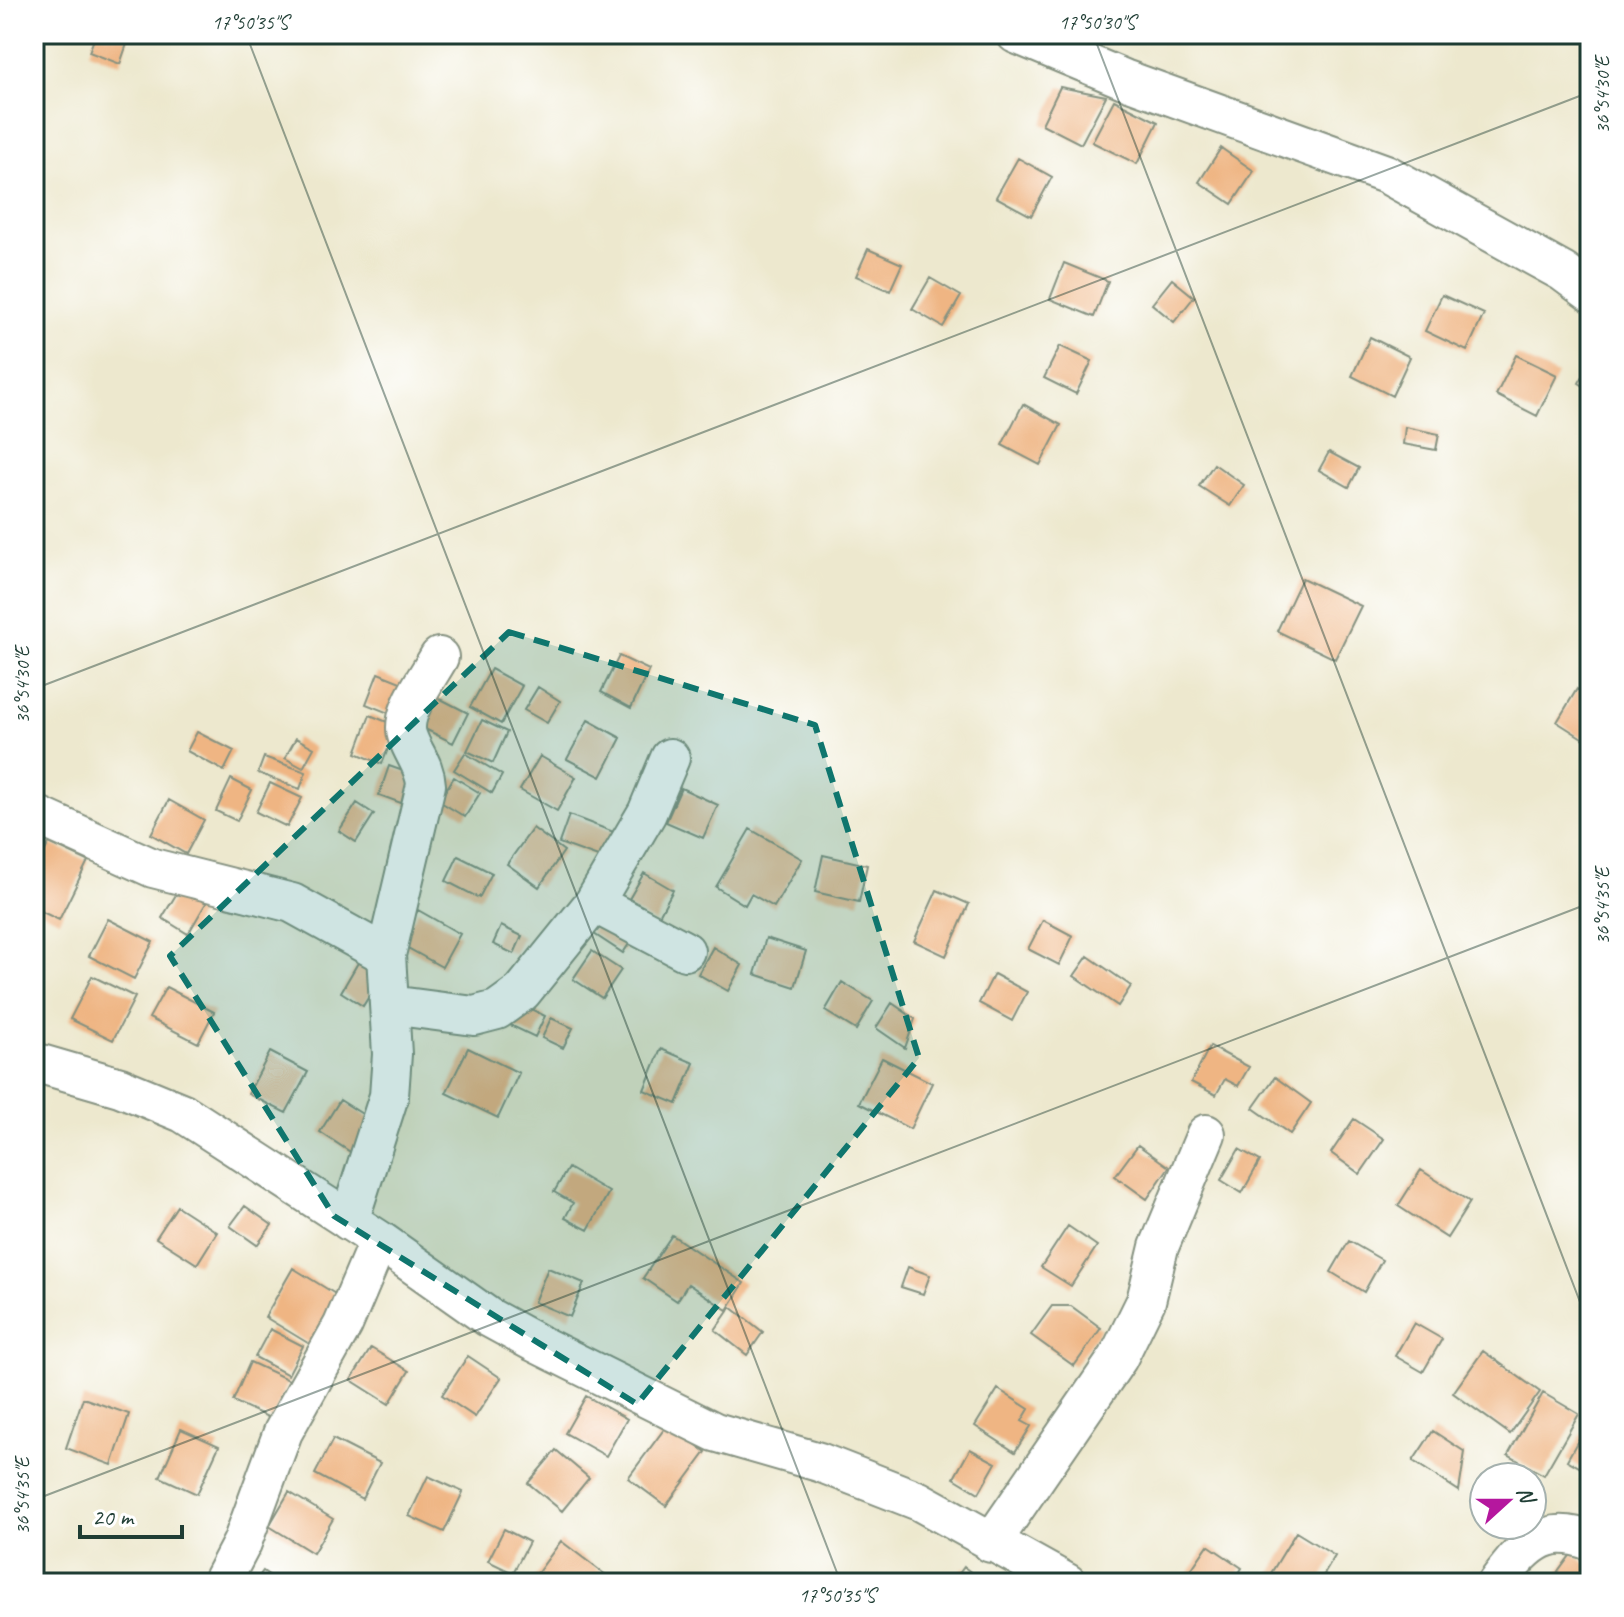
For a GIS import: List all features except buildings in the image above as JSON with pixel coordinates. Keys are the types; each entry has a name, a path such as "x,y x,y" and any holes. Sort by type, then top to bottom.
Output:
{"street":[{"path":"1016,34 1124,79 1386,174 1563,272 1590,292"},
{"path":"221,1583 242,1543 283,1432 343,1325 389,1096 390,1005 386,955 426,785 425,770 406,736 406,719 439,657"},
{"path":"390,1005 447,1015 474,1016 497,1010 522,992 594,903 647,813 670,758"},
{"path":"34,814 153,868 292,903 386,955"},
{"path":"594,903 685,951"},
{"path":"34,1062 120,1087 183,1113 364,1231 488,1317 715,1432 819,1462 919,1501 1067,1583"},
{"path":"991,1543 1118,1358 1146,1301 1159,1247 1206,1134"},
{"path":"1497,1583 1536,1539 1559,1534 1590,1541"}],"highlighted area":[{"path":"509,632 815,725 919,1058 637,1404 334,1216 170,956"}]}
